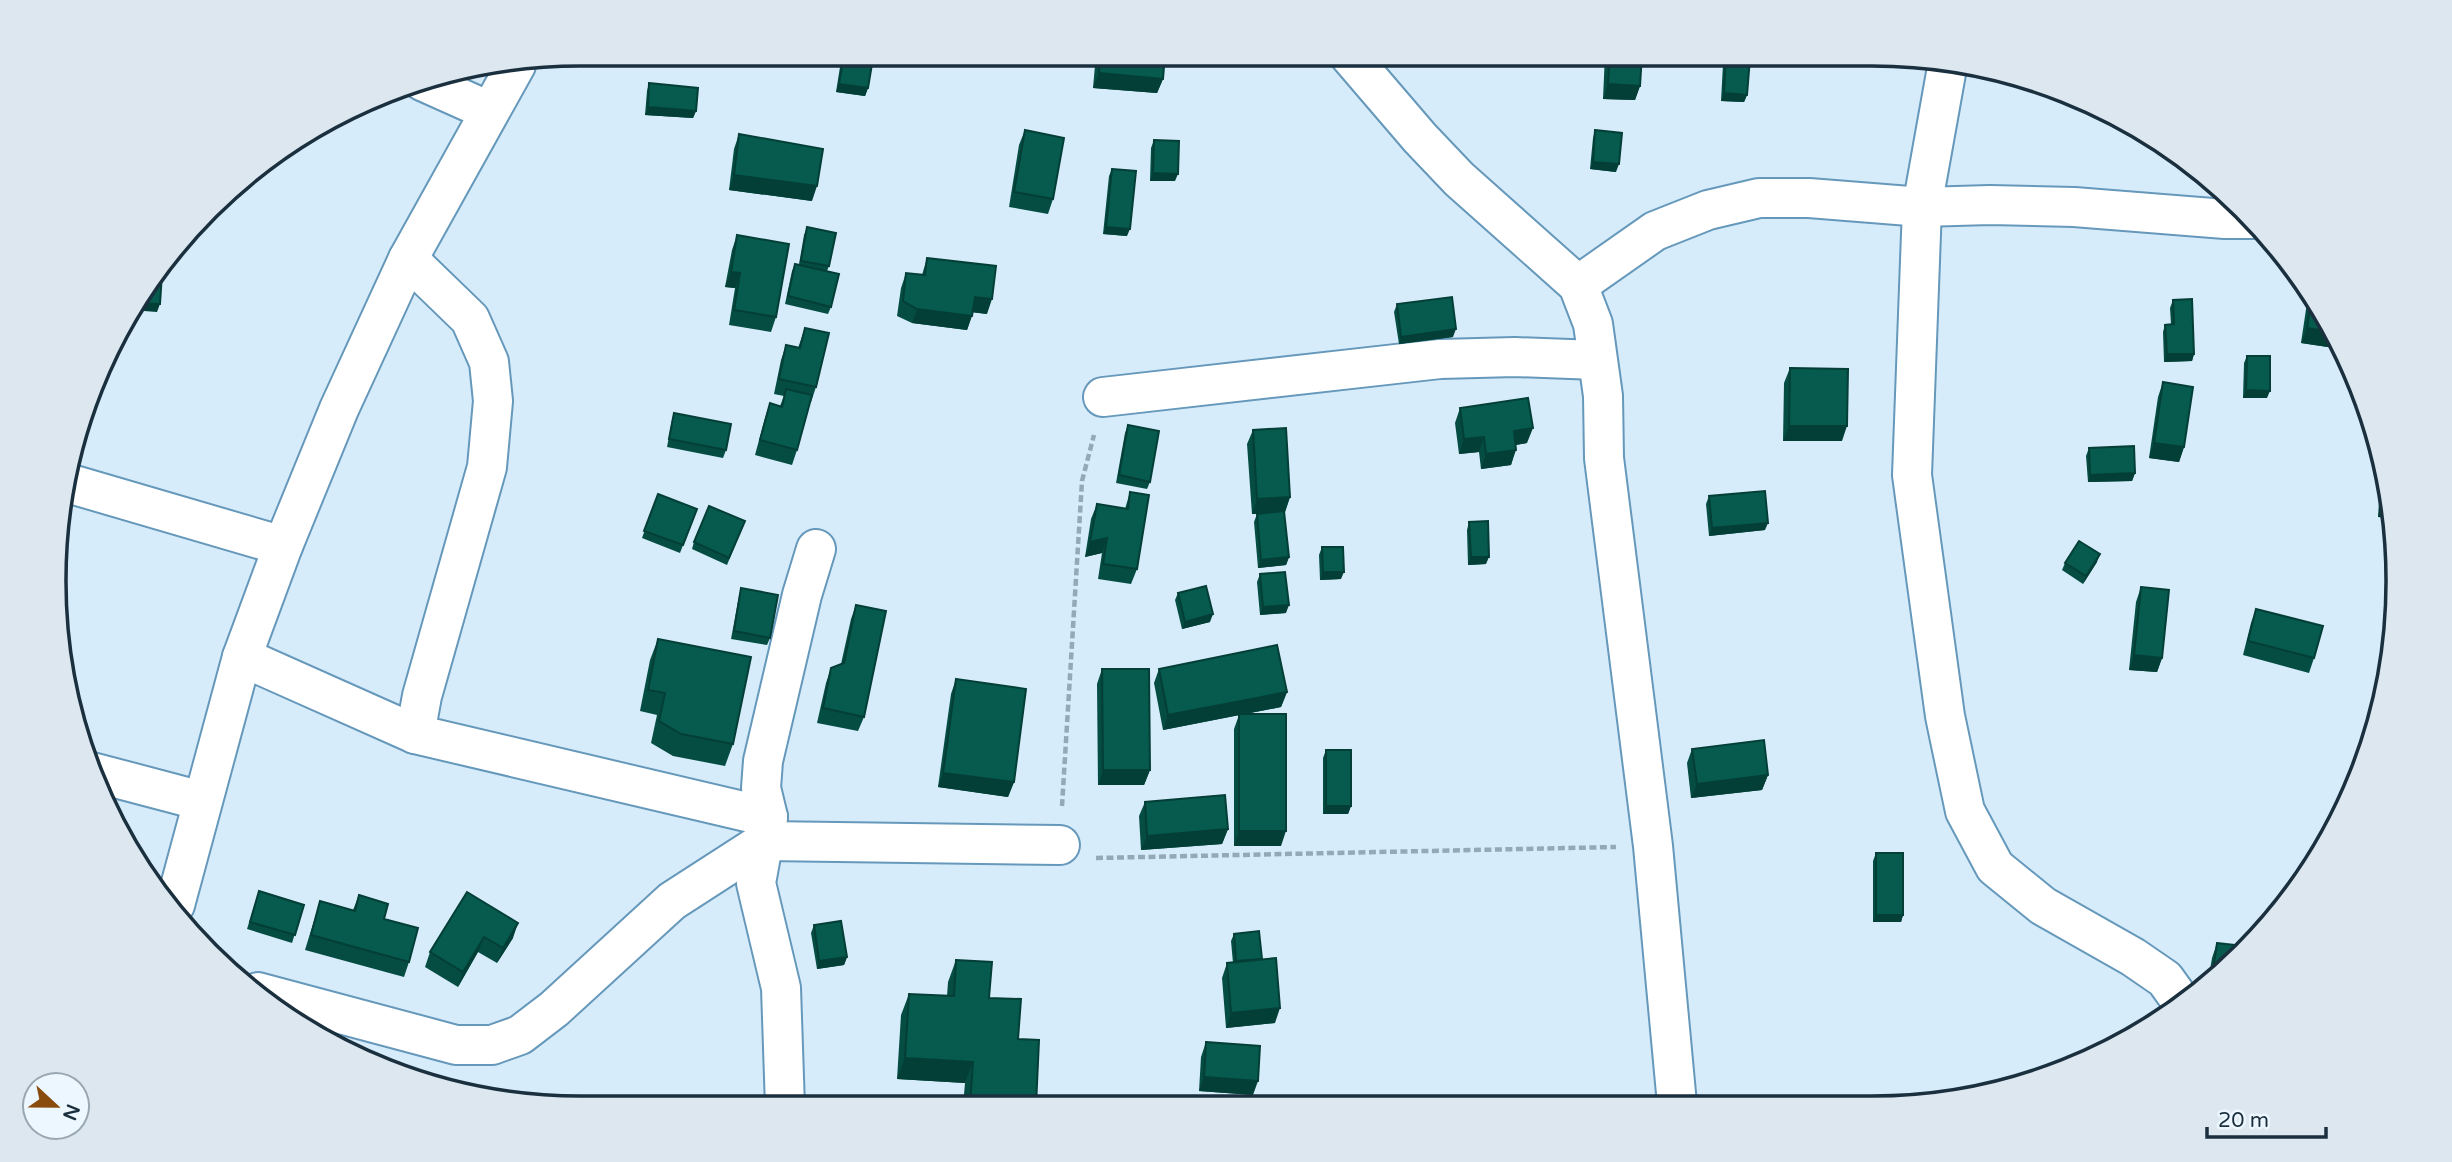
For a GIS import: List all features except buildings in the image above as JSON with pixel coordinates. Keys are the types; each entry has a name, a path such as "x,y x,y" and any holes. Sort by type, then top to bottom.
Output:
{"street":[{"path":"1358,66 1459,179 1578,285 1593,324 1603,396 1604,458 1653,846 1676,1096"},
{"path":"177,899 242,657 283,546 339,409 408,259 512,71"},
{"path":"1946,72 1922,207 1912,475 1945,716 1965,811 1995,867 2043,906 2133,957 2165,979 2176,995"},
{"path":"437,88 489,111"},
{"path":"1578,285 1655,231 1708,210 1759,198 1809,198 1922,207 2074,207 2237,219"},
{"path":"408,259 470,319 489,362 493,401 487,467 422,696 415,734"},
{"path":"1103,397 1440,359 1515,357 1597,360"},
{"path":"75,485 283,546"},
{"path":"785,1096 781,988 756,883 766,829 761,788 763,761 802,595 816,548"},
{"path":"242,657 415,734 766,829 1060,845"},
{"path":"105,775 202,801"},
{"path":"280,998 456,1045 492,1045 520,1035 546,1016 672,901 766,829"}],"path":[{"path":"1103,397 1082,481 1060,845 1086,859 1653,846"}]}
